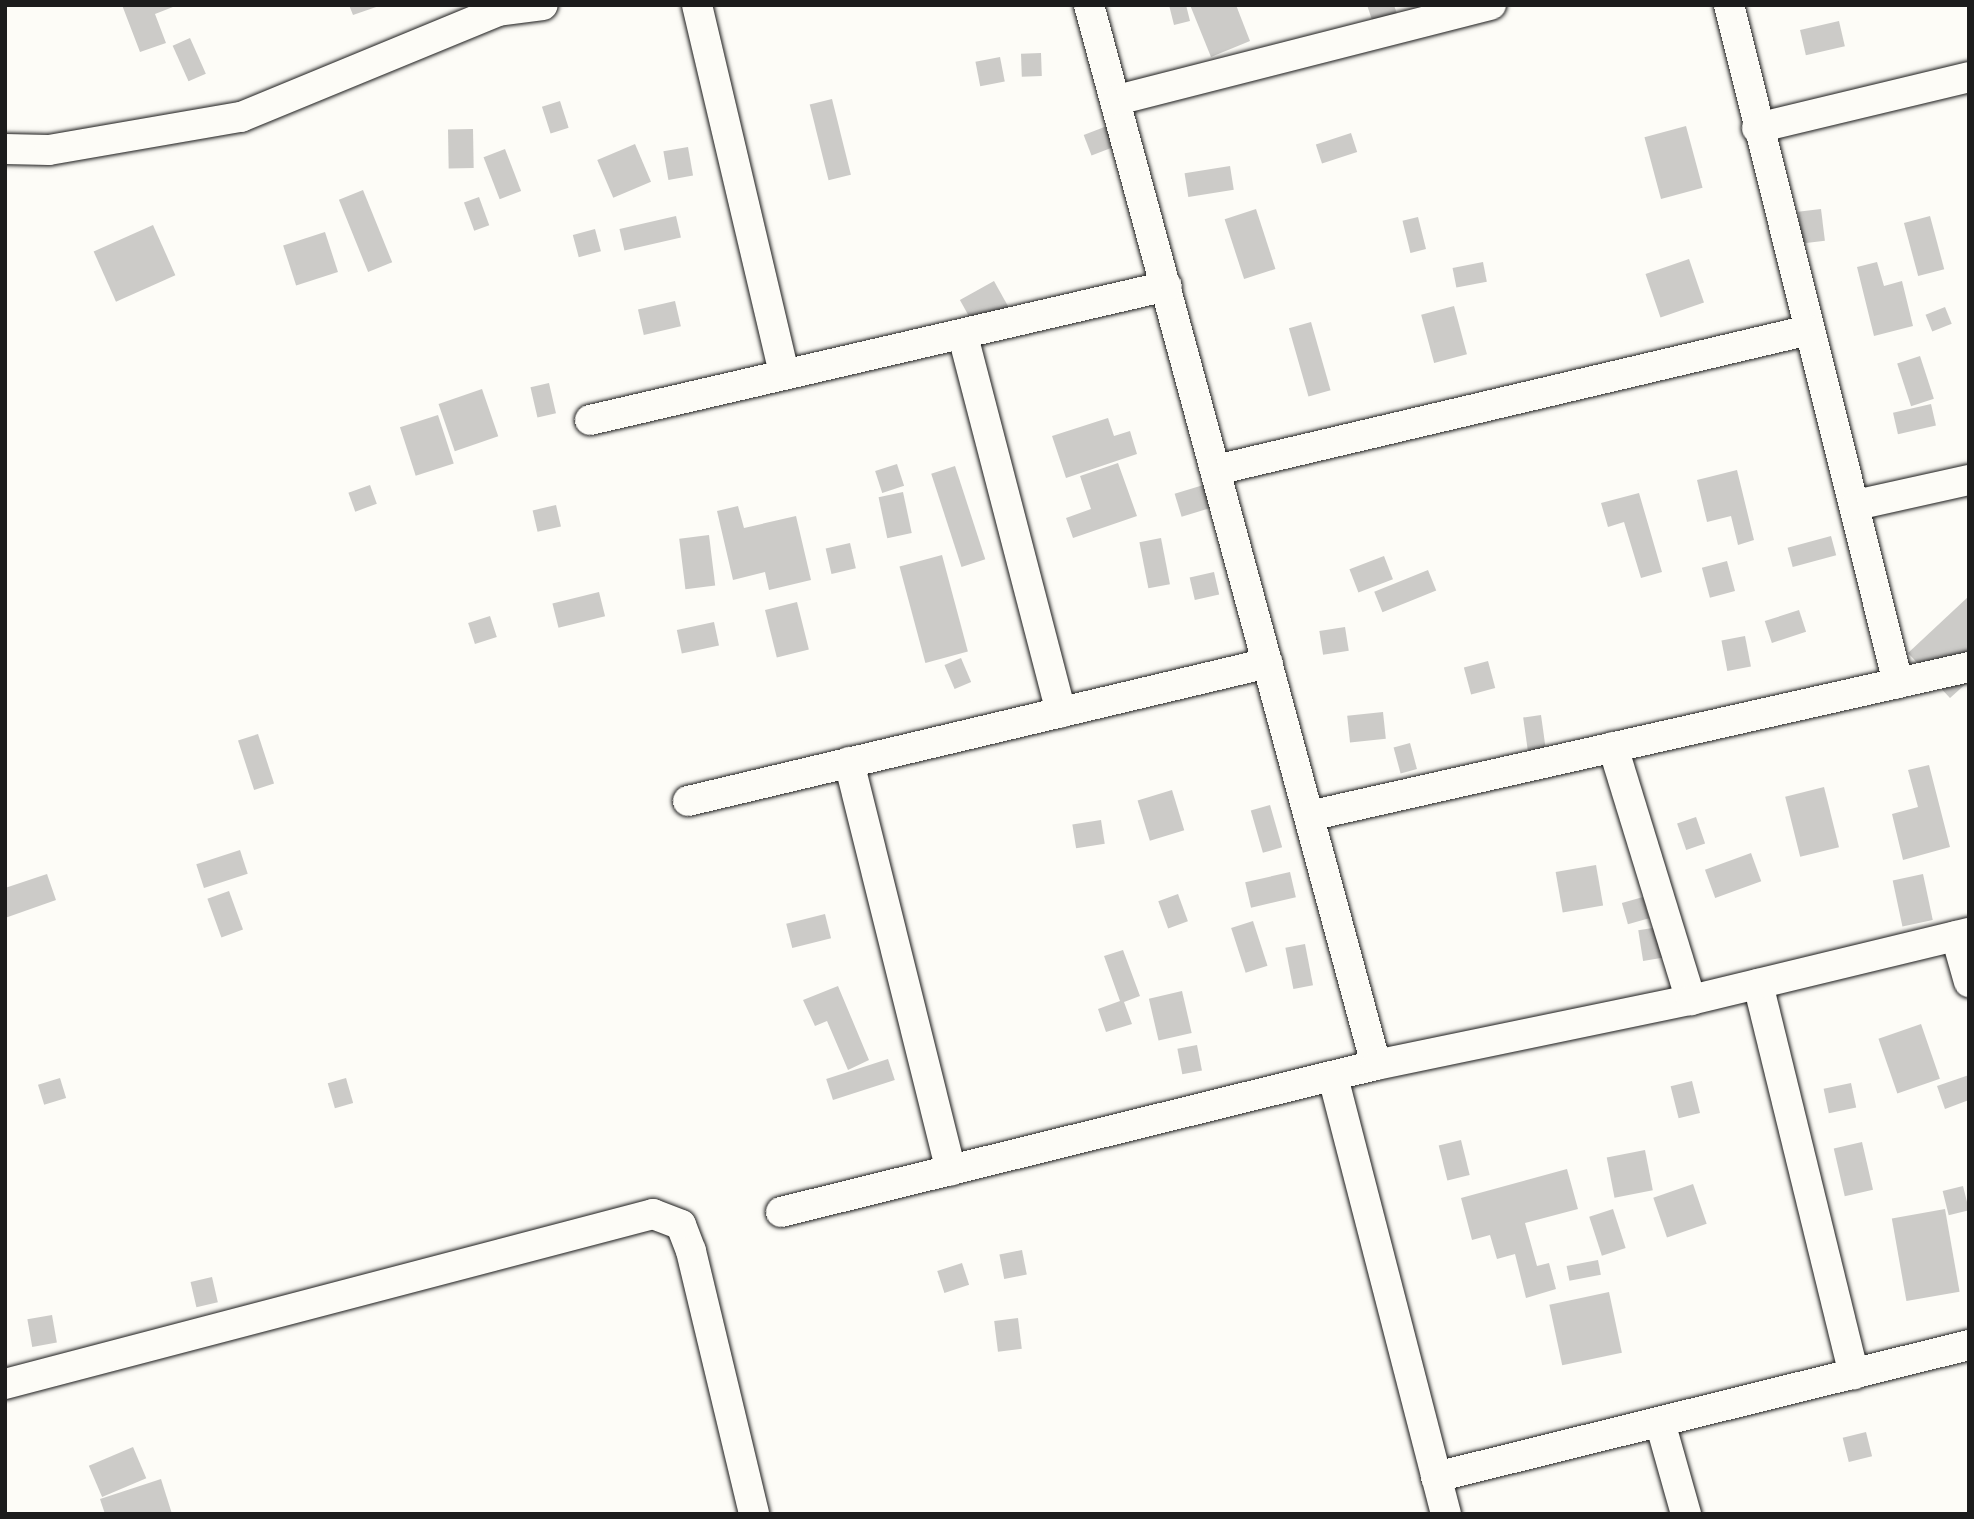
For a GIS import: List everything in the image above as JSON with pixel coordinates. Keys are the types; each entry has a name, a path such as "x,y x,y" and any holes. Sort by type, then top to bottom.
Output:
{"street":[{"path":"5,149 49,150 241,117 497,8 543,5"},
{"path":"697,5 784,374"},
{"path":"1089,5 1376,1065"},
{"path":"1116,100 1490,5"},
{"path":"1729,5 1757,128 1856,505 1898,683"},
{"path":"1757,128 1969,77"},
{"path":"590,420 784,374 963,336 1167,286"},
{"path":"1216,470 1809,330"},
{"path":"963,336 1061,712"},
{"path":"1856,505 1969,480"},
{"path":"688,800 1268,663"},
{"path":"1310,817 1969,667"},
{"path":"1613,747 1691,1000"},
{"path":"849,762 951,1170"},
{"path":"781,1212 1376,1065 1691,1000 1963,935 1969,982"},
{"path":"1758,984 1854,1374"},
{"path":"1333,1077 1446,1514"},
{"path":"5,1384 653,1214 681,1225 691,1251 754,1514"},
{"path":"1436,1477 1969,1345"},
{"path":"1660,1422 1686,1514"}],"building":[{"path":"122,5 178,5 155,14 166,43 140,52"},
{"path":"349,5 379,5 379,6 353,15"},
{"path":"1169,5 1186,5 1190,21 1174,25"},
{"path":"1190,5 1236,5 1250,41 1211,57"},
{"path":"1367,5 1394,5 1399,20 1375,29"},
{"path":"1839,21 1845,46 1806,55 1800,30"},
{"path":"190,38 206,74 189,81 173,46"},
{"path":"1041,53 1042,76 1022,77 1021,54"},
{"path":"1000,57 1005,82 980,86 975,62"},
{"path":"832,99 851,175 829,180 810,105"},
{"path":"560,101 569,128 551,134 542,107"},
{"path":"1107,126 1115,147 1092,155 1084,135"},
{"path":"1686,126 1703,188 1661,199 1644,137"},
{"path":"448,129 473,129 474,168 449,168"},
{"path":"1351,133 1357,152 1322,163 1316,144"},
{"path":"635,144 651,182 613,198 597,160"},
{"path":"688,147 693,176 668,180 663,151"},
{"path":"505,149 521,191 500,199 484,157"},
{"path":"1230,166 1234,190 1188,197 1185,173"},
{"path":"363,190 392,262 368,272 339,200"},
{"path":"479,197 489,225 474,231 464,202"},
{"path":"1256,209 1275,269 1244,279 1225,219"},
{"path":"1821,209 1825,241 1802,244 1798,212"},
{"path":"676,216 681,237 624,250 619,229"},
{"path":"1930,216 1944,269 1918,276 1904,223"},
{"path":"1418,217 1426,249 1410,253 1402,221"},
{"path":"153,225 175,275 116,302 94,251"},
{"path":"595,229 601,251 579,257 573,235"},
{"path":"325,232 338,272 296,286 283,246"},
{"path":"1689,259 1704,302 1660,317 1646,274"},
{"path":"1483,262 1487,282 1456,288 1453,268"},
{"path":"1877,262 1884,286 1902,281 1913,326 1874,336 1857,267"},
{"path":"994,281 1010,310 976,329 960,300"},
{"path":"675,301 681,326 644,335 638,310"},
{"path":"1454,306 1467,354 1434,363 1421,315"},
{"path":"1945,307 1952,324 1932,332 1926,315"},
{"path":"1311,322 1331,390 1308,397 1289,328"},
{"path":"1920,356 1934,399 1911,406 1897,363"},
{"path":"549,383 556,413 537,417 530,387"},
{"path":"482,389 498,436 455,451 439,404"},
{"path":"1931,404 1936,425 1898,434 1893,413"},
{"path":"438,415 454,464 416,476 400,427"},
{"path":"1108,418 1114,436 1130,431 1137,454 1066,478 1052,436"},
{"path":"1118,463 1137,516 1073,538 1066,518 1091,509 1080,476"},
{"path":"897,464 904,486 882,493 875,471"},
{"path":"955,466 985,559 962,567 931,474"},
{"path":"1737,470 1754,540 1738,545 1731,516 1707,522 1697,480"},
{"path":"1210,483 1217,506 1182,517 1175,494"},
{"path":"370,485 377,504 355,512 348,493"},
{"path":"903,492 912,533 887,538 879,497"},
{"path":"1639,493 1662,572 1641,578 1624,522 1608,527 1601,503"},
{"path":"556,505 561,526 538,532 533,510"},
{"path":"738,506 744,528 796,516 811,580 769,590 765,572 733,580 717,511"},
{"path":"709,535 715,586 685,589 679,539"},
{"path":"1831,536 1836,555 1793,567 1788,548"},
{"path":"1161,538 1170,584 1148,588 1139,542"},
{"path":"850,543 856,568 831,574 826,549"},
{"path":"942,555 968,652 925,663 899,566"},
{"path":"1384,556 1393,579 1358,593 1349,569"},
{"path":"1727,561 1735,591 1710,598 1702,568"},
{"path":"1428,570 1436,590 1382,612 1374,592"},
{"path":"1214,572 1219,594 1195,600 1190,578"},
{"path":"599,592 605,616 558,628 552,604"},
{"path":"1969,596 1969,681 1950,698 1908,653"},
{"path":"797,602 809,650 777,658 765,610"},
{"path":"1799,610 1806,632 1772,643 1765,621"},
{"path":"490,616 497,637 475,644 468,623"},
{"path":"714,622 719,645 682,653 677,630"},
{"path":"1345,627 1349,651 1323,655 1319,631"},
{"path":"1745,636 1751,666 1727,671 1721,641"},
{"path":"961,658 971,682 955,689 944,665"},
{"path":"1488,661 1495,688 1471,695 1464,667"},
{"path":"1383,712 1386,739 1350,743 1347,716"},
{"path":"1541,715 1546,751 1528,753 1523,718"},
{"path":"258,734 274,783 254,790 238,740"},
{"path":"1410,743 1417,769 1401,773 1394,747"},
{"path":"1929,765 1950,847 1903,860 1892,814 1918,807 1908,770"},
{"path":"1824,787 1839,847 1800,857 1785,797"},
{"path":"1172,790 1184,830 1150,841 1138,801"},
{"path":"1270,805 1282,847 1263,853 1251,811"},
{"path":"1696,817 1705,843 1686,850 1677,824"},
{"path":"1101,820 1105,844 1076,848 1072,825"},
{"path":"240,850 248,874 204,888 196,864"},
{"path":"1751,853 1761,881 1715,898 1705,870"},
{"path":"1596,865 1603,905 1563,912 1556,872"},
{"path":"1290,872 1296,897 1251,908 1245,882"},
{"path":"47,874 56,900 5,918 5,888"},
{"path":"1923,874 1933,920 1902,926 1893,880"},
{"path":"229,891 243,930 221,937 207,899"},
{"path":"1178,894 1188,921 1168,928 1158,901"},
{"path":"1643,897 1649,918 1628,924 1622,903"},
{"path":"825,914 831,938 792,948 786,924"},
{"path":"1253,921 1268,966 1246,973 1231,928"},
{"path":"1659,927 1664,958 1643,961 1638,930"},
{"path":"1305,944 1313,985 1293,989 1285,948"},
{"path":"1123,950 1140,996 1124,1002 1132,1024 1106,1032 1098,1009 1120,1001 1104,956"},
{"path":"838,986 869,1060 848,1070 827,1021 815,1026 803,1000"},
{"path":"1182,991 1192,1033 1159,1041 1149,999"},
{"path":"1921,1024 1940,1079 1897,1093 1878,1039"},
{"path":"1197,1045 1202,1071 1182,1074 1177,1049"},
{"path":"888,1059 895,1080 833,1100 826,1079"},
{"path":"1969,1075 1969,1100 1945,1109 1937,1086"},
{"path":"60,1078 66,1098 44,1105 38,1085"},
{"path":"346,1078 353,1103 335,1108 328,1083"},
{"path":"1692,1081 1700,1113 1679,1118 1671,1086"},
{"path":"1851,1083 1856,1107 1829,1113 1824,1089"},
{"path":"1461,1140 1470,1175 1447,1180 1439,1146"},
{"path":"1862,1142 1873,1190 1845,1196 1834,1149"},
{"path":"1645,1150 1653,1190 1615,1198 1607,1157"},
{"path":"1567,1169 1578,1209 1525,1223 1537,1266 1549,1263 1556,1289 1526,1298 1515,1254 1497,1259 1490,1235 1472,1240 1461,1198"},
{"path":"1693,1184 1707,1224 1667,1237 1653,1198"},
{"path":"1963,1186 1969,1210 1949,1215 1943,1191"},
{"path":"1613,1209 1626,1248 1602,1256 1589,1217"},
{"path":"1945,1209 1960,1292 1906,1301 1892,1218"},
{"path":"1022,1250 1027,1275 1004,1279 999,1254"},
{"path":"1598,1260 1601,1275 1569,1281 1567,1266"},
{"path":"962,1263 969,1285 944,1293 937,1271"},
{"path":"212,1277 218,1302 196,1307 191,1282"},
{"path":"1609,1292 1622,1353 1562,1365 1549,1305"},
{"path":"52,1315 57,1343 32,1347 27,1319"},
{"path":"1018,1318 1022,1349 998,1352 994,1321"},
{"path":"1866,1432 1872,1456 1849,1462 1843,1438"},
{"path":"133,1447 146,1478 102,1497 89,1466"},
{"path":"161,1479 172,1514 105,1514 100,1499"}]}
